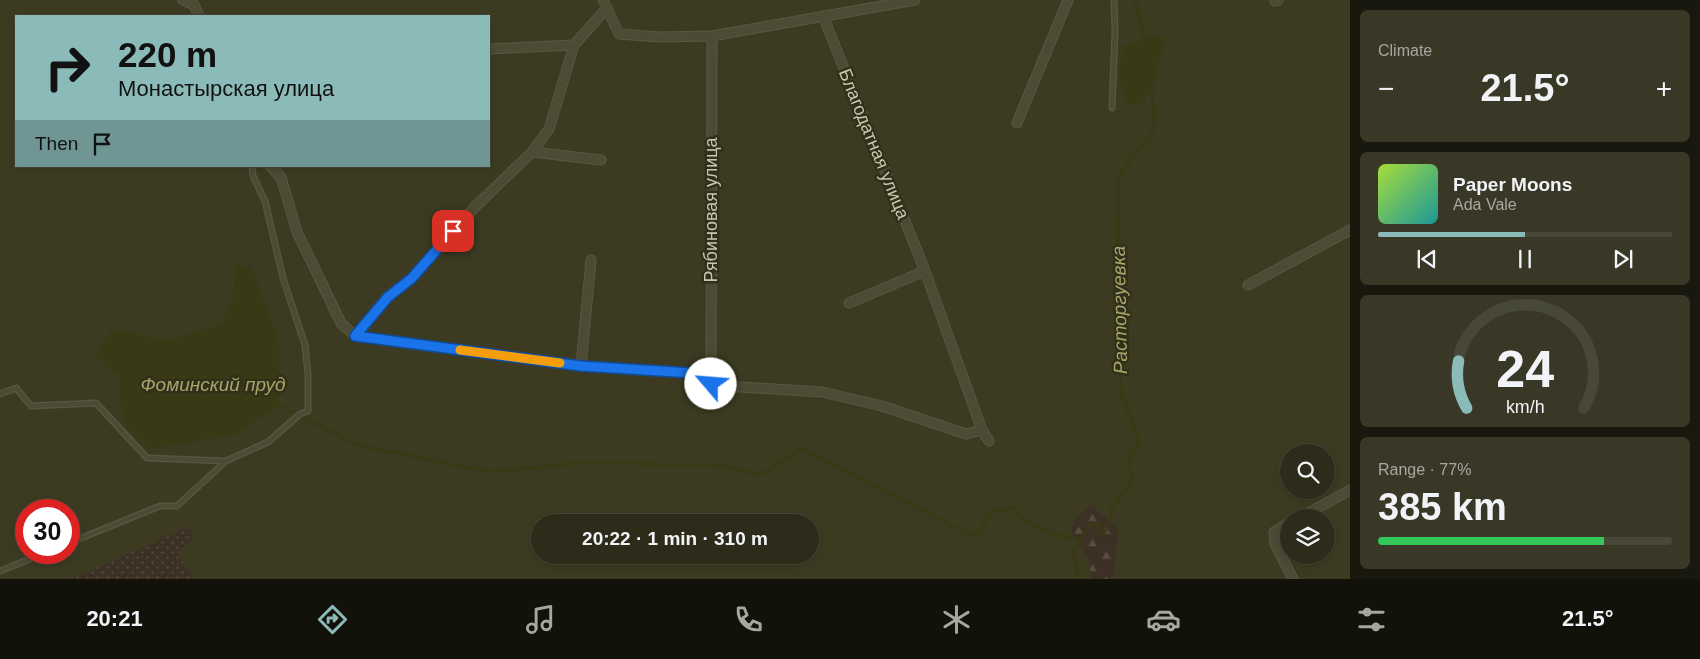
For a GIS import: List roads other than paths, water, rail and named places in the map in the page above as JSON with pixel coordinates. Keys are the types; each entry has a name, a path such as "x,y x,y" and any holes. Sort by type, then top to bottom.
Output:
{"street":[{"path":"183,0 194,5 199,15"},
{"path":"355,336 388,297 412,278 475,207 532,152 549,129 574,45 605,4 619,34 659,37 712,36 915,0"},
{"path":"1017,123 1068,0"},
{"name":"Благодатная улица","path":"823,16 925,272 982,430 989,440"},
{"name":"Рябиновая улица","path":"711,384 712,36"},
{"path":"490,49 574,45"},
{"path":"532,152 601,160"},
{"path":"271,167 281,177 298,232 341,323 355,336 581,366 692,373 711,384 822,392 882,406 966,434 982,430"},
{"path":"1248,285 1350,230"},
{"path":"581,366 591,260"},
{"path":"849,303 925,272"},
{"path":"1317,509 1350,491"},
{"path":"1280,528 1274,532 1275,544 1280,554"},
{"path":"1285,564 1293,579"}],"lane":[{"path":"1112,108 1115,32 1114,0"},
{"path":"80,539 160,506 177,506 226,462 268,442 300,414 308,411 308,374 305,345 283,278 265,201 253,176 252,167"},
{"path":"0,394 16,388 31,406 96,403 147,458 226,462"},
{"path":"0,571 17,564"}],"water":[{"path":"1153,36 1165,40 1154,84 1140,105 1128,104 1120,82 1123,45"},
{"name":"Фоминский пруд","path":"236,266 250,266 267,305 279,344 279,405 235,435 152,449 133,433 127,425 121,410 119,376 96,356 112,329 164,340 222,325 233,296"}],"waterway":[{"name":"Расторгуевка","path":"1135,0 1145,41"},
{"name":"Расторгуевка","path":"1079,579 1072,551 1089,526 1098,523 1100,535 1109,527 1111,509 1133,480 1127,463 1139,442 1121,392 1117,276 1119,175 1155,129 1151,84"},
{"path":"279,405 357,445 490,472 577,463 719,465 759,475 802,449 975,537 993,511 1014,508 1027,521 1043,530 1080,539"}]}
